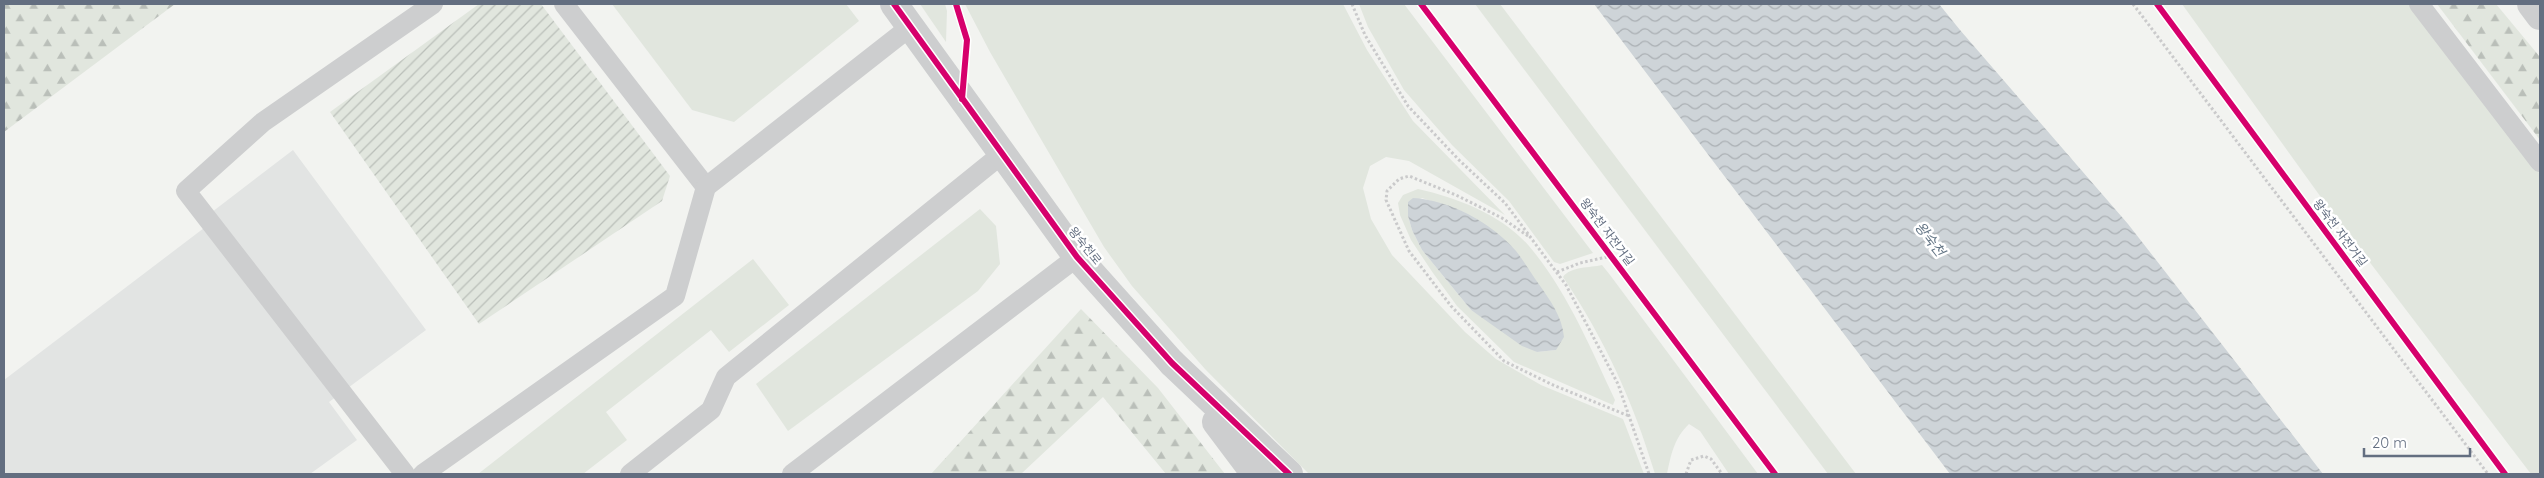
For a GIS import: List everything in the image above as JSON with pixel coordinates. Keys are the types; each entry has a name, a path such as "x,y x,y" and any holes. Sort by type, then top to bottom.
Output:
{"street":[{"name":"왕숙천로","path":"894,4 1077,257 1172,363 1290,474"},
{"path":"2531,4 2540,16"},
{"name":"왕숙천로","path":"1172,363 1254,474"}],"lane":[{"path":"405,474 186,191 263,122 434,4"},
{"path":"564,4 706,186"},
{"path":"2419,4 2540,162"},
{"path":"423,474 675,296 706,186 910,27"},
{"path":"630,474 712,410 726,377 1002,154"},
{"path":"792,474 1077,257"}],"path":[{"path":"1352,4 1365,36 1408,106 1459,160 1505,203 1557,272 1618,384 1649,474"},
{"path":"2133,4 2488,474"},
{"path":"1532,238 1502,218 1456,195 1409,176 1399,179 1387,191 1386,200 1409,251 1451,306 1504,361 1553,385 1629,416"},
{"path":"1557,272 1580,263 1611,256"},
{"path":"1686,474 1691,460 1704,456 1711,459 1722,474"}],"shaded area":[{"path":"293,150 426,330 329,402 357,440 310,474 4,474 4,380 204,228 199,222"}],"green space":[{"path":"4,4 175,4 4,132"},
{"path":"479,4 541,4 670,176 662,201 479,324 330,112"},
{"path":"612,4 846,4 859,21 734,122 692,110"},
{"path":"920,4 945,4 947,11 946,42"},
{"path":"965,4 1343,4 1367,50 1413,121 1505,215 1409,161 1386,157 1370,166 1363,188 1371,219 1392,255 1465,332 1496,359 1541,385 1623,419 1644,474 1309,474 1205,369 1132,286 1104,247 990,52"},
{"path":"1359,4 1404,4 1593,253 1560,264 1554,262 1509,201 1452,145 1404,90 1368,27"},
{"path":"1475,4 1500,4 1856,474 1828,474"},
{"path":"2182,4 2410,4 2540,174 2540,474 2531,474 2333,214"},
{"path":"2437,4 2496,4 2540,57 2540,140"},
{"path":"1418,189 1464,203 1506,225 1529,246 1555,282 1587,340 1615,400 1613,405 1514,362 1457,306 1411,240 1400,215 1398,203 1403,195","holes":["1422,198 1464,212 1556,350 1537,352 1471,310 1422,250 1412,230 1408,216 1408,202"]},
{"path":"980,209 996,226 1000,264 978,291 788,431 756,384"},
{"path":"753,259 789,305 729,352 711,330 606,412 627,440 583,474 478,474"},
{"path":"1602,265 1758,474 1729,474 1700,431 1689,424 1677,441 1667,474 1655,474 1637,421 1605,348 1563,277 1566,273 1576,269"},
{"path":"1081,309 1158,388 1225,474 1166,474 1103,397 1021,474 931,474"}],"water":[{"name":"왕숙천","path":"1594,4 1939,4 2128,224 2323,474 1950,474"},
{"path":"1413,198 1456,208 1483,222 1516,251 1555,308 1561,322 1564,337 1556,350 1537,352 1522,346 1471,310 1422,250 1412,230 1408,216 1408,202"}],"cycle path":[{"path":"894,4 1077,257 1172,363 1289,474"},
{"path":"956,4 967,40 962,99"},
{"name":"왕숙천 자전거길","path":"1421,4 1775,474"},
{"name":"왕숙천 자전거길","path":"2157,4 2505,474"}]}
